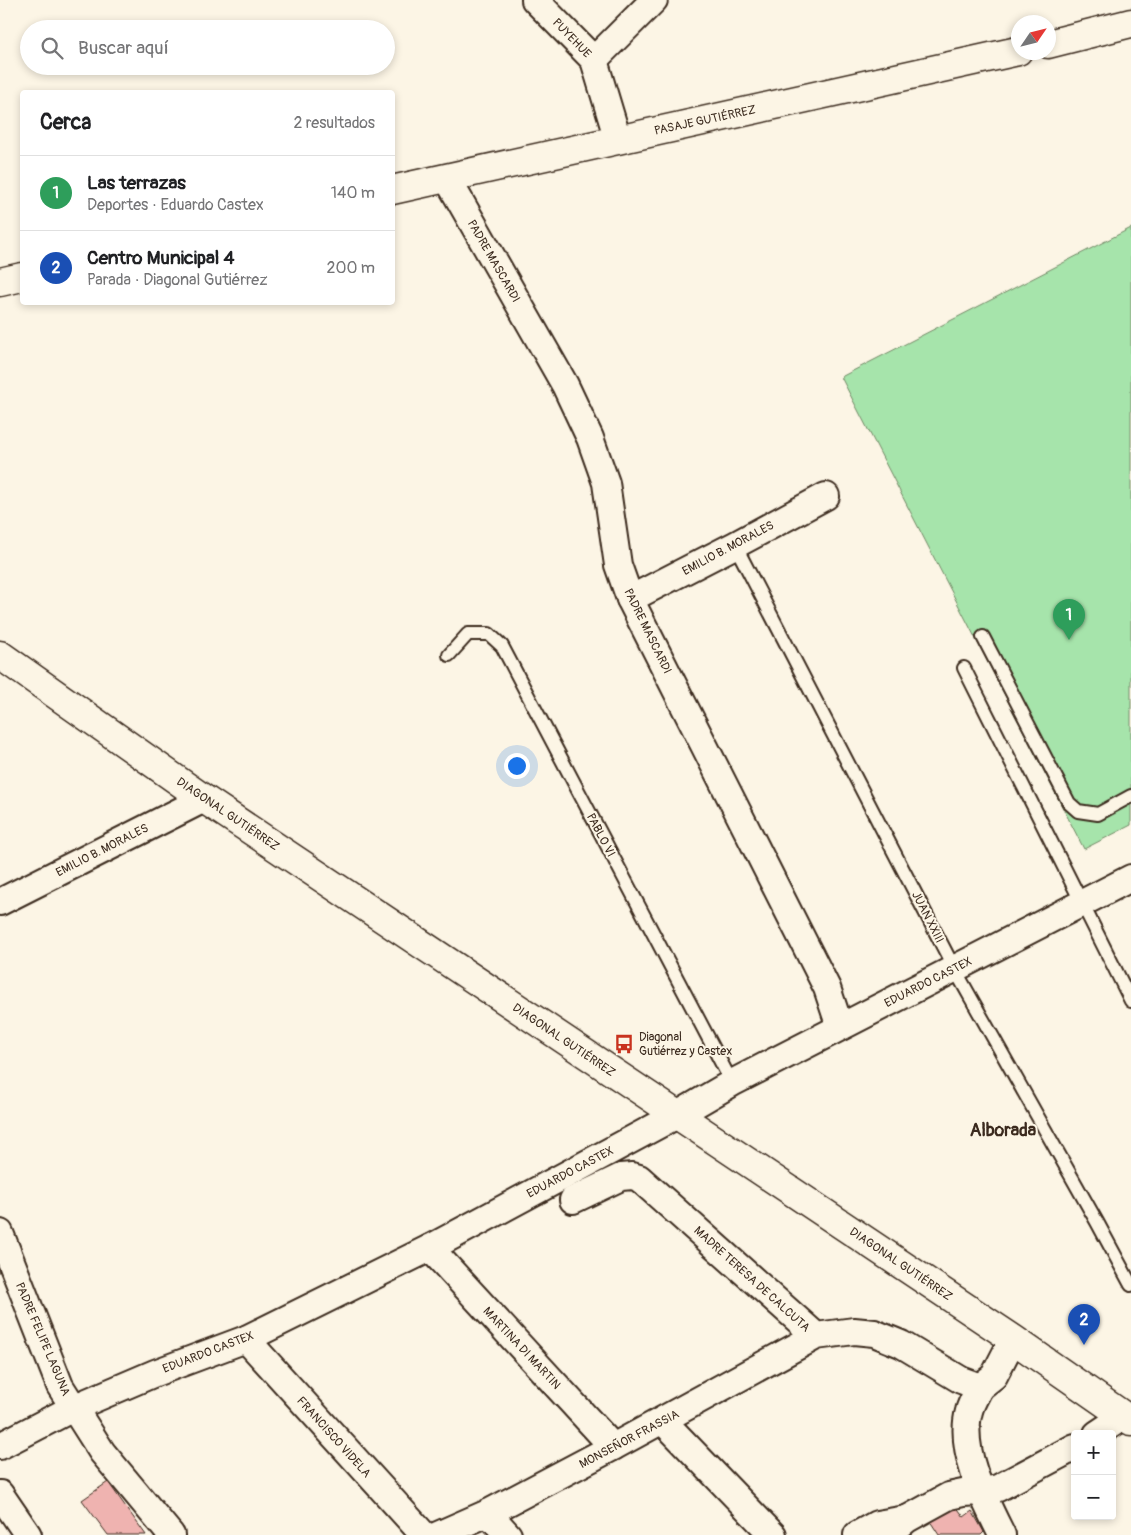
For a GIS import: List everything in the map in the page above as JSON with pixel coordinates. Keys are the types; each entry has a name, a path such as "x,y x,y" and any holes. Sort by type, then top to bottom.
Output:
{"main road":[{"path":"1056,42 1131,23"},
{"name":"PASAJE GUTIÉRREZ","path":"395,189 1011,53"},
{"path":"0,282 20,277"},
{"name":"DIAGONAL GUTIÉRREZ","path":"0,655 204,798 1013,1339 1128,1418"}],"street":[{"name":"PUYEHUE","path":"535,0 594,60 618,140"},
{"path":"594,60 654,0"},
{"name":"PADRE MASCARDI","path":"447,178 565,385 590,438 606,482 618,565 630,599 827,988 840,1027"},
{"name":"EMILIO B. MORALES","path":"630,599 826,496"},
{"name":"EMILIO B. MORALES","path":"0,902 204,798"},
{"name":"EDUARDO CASTEX","path":"0,1446 73,1408 155,1372 246,1339 430,1248 677,1115 732,1083 1131,878"},
{"name":"MADRE TERESA DE CALCUTA","path":"573,1200 621,1177 632,1176 639,1178 816,1336 854,1330 874,1334 901,1344 961,1380 980,1387"},
{"name":"PADRE FELIPE LAGUNA","path":"0,1233 60,1386 102,1452 171,1535"},
{"name":"MARTINA DI MARTIN","path":"430,1248 613,1448"},
{"name":"MONSEÑOR FRASSIA","path":"438,1535 488,1513 613,1448 816,1336"},
{"name":"FRANCISCO VIDELA","path":"246,1339 424,1535"},
{"path":"1002,1535 981,1492 970,1459 966,1430 969,1411 980,1387 994,1376 1013,1339"},
{"path":"1105,1430 1128,1418"},
{"path":"663,1421 773,1535"},
{"path":"857,1535 877,1524 898,1527 949,1496 998,1488 1071,1449"},
{"path":"0,1494 28,1535"},
{"path":"488,1513 508,1535"}],"lane":[{"name":"JUAN XXIII","path":"735,545 954,968 1131,1284"},
{"name":"PABLO VI","path":"449,655 468,634 489,634 502,646 732,1083"},
{"path":"983,637 1069,803 1078,811 1098,814 1131,796"},
{"path":"964,668 1131,1001"}],"green space":[{"path":"1131,228 1131,825 1084,849 841,377"}],"building":[{"path":"108,1482 146,1535 108,1535 82,1500"},
{"path":"953,1502 964,1517 972,1511 984,1532 981,1535 939,1535 928,1518"}],"place":[{"name":"Las terrazas","path":"1069,640"},
{"name":"Diagonal Gutiérrez y Castex","path":"624,1044"},
{"name":"Centro Municipal 4","path":"1084,1345"}],"district":[{"name":"Alborada","path":"1003,1130"}]}
